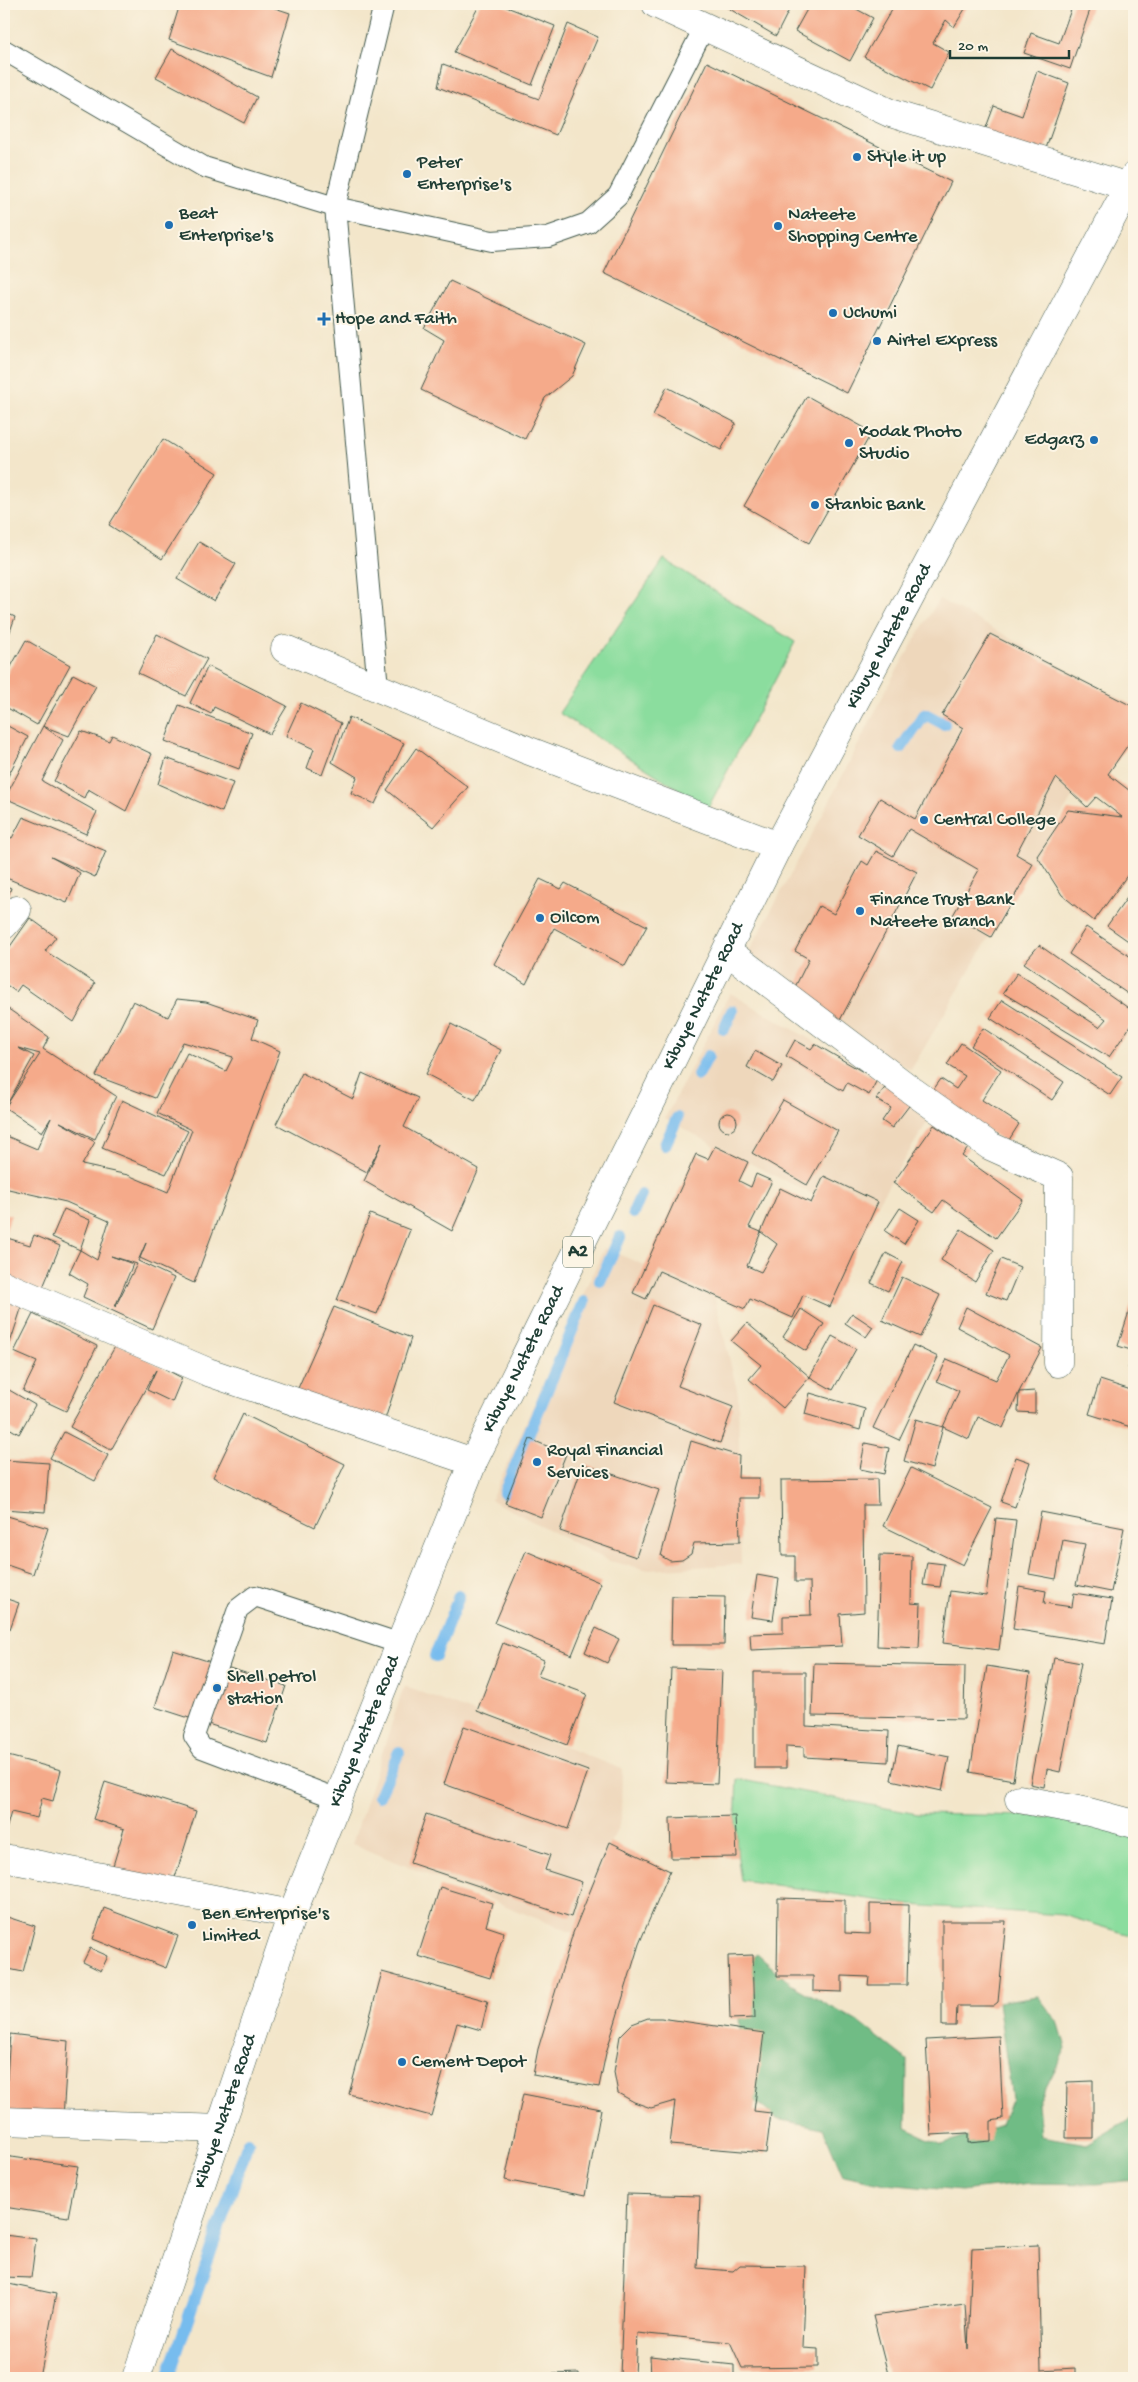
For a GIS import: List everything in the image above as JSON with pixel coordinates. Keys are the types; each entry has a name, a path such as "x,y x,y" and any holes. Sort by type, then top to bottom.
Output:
{"street":[{"path":"658,4 890,113 1132,181"},
{"name":"Kibuye Natete Road","path":"136,2378 292,1914 473,1462 778,846 1132,181"},
{"path":"285,649 527,750 778,846"},
{"path":"727,951 990,1146 1059,1177 1058,1363"},
{"path":"4,1285 208,1372 473,1462"},
{"path":"1019,1799 1090,1812 1134,1824"},
{"path":"4,1858 292,1914"},
{"path":"4,2121 220,2129"}],"lane":[{"path":"378,688 335,207 384,4"},
{"path":"4,50 204,167 335,207 492,241 548,237 588,223 618,196 705,26"},
{"path":"338,1799 202,1748 194,1736 238,1609 255,1596 401,1644"}],"shaded area":[{"path":"939,599 1134,706 1134,736 1108,774 1134,794 1134,801 1122,817 1096,797 1087,807 1073,796 911,1070 738,972 824,812 890,682"},
{"path":"730,993 888,1084 933,1113 878,1202 824,1176 814,1195 715,1146 665,1118"},
{"path":"604,1248 714,1295 738,1394 741,1564 649,1570 609,1561 491,1500"},
{"path":"404,1686 622,1769 621,1820 573,1933 352,1844"}],"green space":[{"path":"664,559 795,642 708,808 559,713"},
{"path":"737,1779 917,1814 1040,1816 1108,1826 1134,1838 1134,1936 1063,1915 909,1905 741,1880 736,1830"},
{"path":"757,1954 792,1985 860,2023 907,2060 906,2128 942,2145 1001,2125 1012,2098 998,2002 1038,1996 1059,2024 1066,2048 1038,2103 1041,2136 1087,2144 1134,2116 1134,2180 1096,2184 1031,2183 961,2191 886,2184 843,2175 823,2128 777,2119 738,2087 742,2051 735,1972"}],"building":[{"path":"180,4 263,4 290,13 271,77 169,40"},
{"path":"480,4 499,4 555,26 532,85 454,52"},
{"path":"721,4 792,4 776,36"},
{"path":"810,4 847,4 873,18 850,61 795,31"},
{"path":"895,4 968,4 954,27 946,20 933,43 949,52 930,90 864,57"},
{"path":"1073,4 1092,4 1070,69 1024,53 1031,33 1059,43"},
{"path":"568,24 598,37 556,135 438,87 443,64 539,99"},
{"path":"172,49 257,97 244,123 156,77"},
{"path":"707,62 951,182 847,393 604,273"},
{"path":"1037,71 1069,83 1044,154 984,133 994,106 1022,116"},
{"path":"450,281 586,345 572,376 545,398 525,439 421,390 444,340 424,328"},
{"path":"667,387 736,423 721,450 653,415"},
{"path":"807,396 872,432 809,543 744,506"},
{"path":"163,439 217,473 162,559 109,525"},
{"path":"199,542 236,564 214,601 177,579"},
{"path":"4,612 15,617 4,649"},
{"path":"157,634 207,659 186,696 138,673"},
{"path":"990,634 1134,707 1134,736 1108,774 1134,794 1134,866 1094,921 1062,895 1037,856 1068,810 1122,817 1096,797 1087,807 1056,778 1016,854 1033,864 991,937 953,915 979,870 909,829 893,856 858,835 880,798 915,819 963,728 942,715"},
{"path":"26,640 70,665 37,725 4,706 4,679"},
{"path":"208,666 287,706 270,734 214,707 211,714 190,703"},
{"path":"73,674 96,686 69,736 43,726"},
{"path":"301,703 341,723 322,775 307,768 314,749 286,736"},
{"path":"179,705 252,733 239,769 165,741"},
{"path":"349,717 404,743 375,804 351,793 357,777 332,762"},
{"path":"4,724 28,737 4,784"},
{"path":"43,726 63,740 42,781 97,812 86,834 5,798"},
{"path":"81,731 109,741 112,735 152,754 126,811 88,789 84,798 54,781"},
{"path":"416,748 468,787 433,827 387,790"},
{"path":"166,758 233,783 222,812 158,784"},
{"path":"23,817 106,851 95,877 51,857 80,873 67,903 4,877 4,835 12,838"},
{"path":"876,851 917,872 837,1026 788,1001 809,959 795,951 819,906 834,914 862,861 868,865"},
{"path":"540,879 561,889 565,883 647,926 625,966 554,928 526,984 494,964"},
{"path":"4,885 11,888 4,908"},
{"path":"1134,888 1134,945 1107,926"},
{"path":"30,918 56,937 45,951 95,983 74,1022 21,985 16,992 4,983 4,955"},
{"path":"1086,927 1131,957 1134,954 1134,998 1069,954"},
{"path":"1039,945 1134,1012 1134,1021 1109,1057 1003,993 1017,973 1099,1027 1106,1019 1024,963"},
{"path":"177,999 206,1002 258,1020 252,1038 280,1051 194,1283 140,1258 146,1243 138,1261 174,1278 152,1329 83,1297 88,1284 69,1273 80,1250 97,1260 109,1221 66,1202 4,1188 4,1135 37,1149 51,1118 42,1132 4,1107 4,1006 49,1037 43,1049 116,1096 95,1139 60,1122 95,1142 82,1165 128,1175 168,1192 192,1130 157,1113 187,1053 226,1071 233,1057 183,1042 155,1098 96,1076 133,1001 168,1017","holes":["18,1048 40,1054 6,1106 34,1056","111,1256 137,1264 115,1307 133,1264"]},
{"path":"1002,1000 1122,1077 1110,1095 990,1018"},
{"path":"451,1024 501,1050 475,1100 426,1074"},
{"path":"983,1028 1064,1082 1052,1100 971,1046"},
{"path":"795,1040 811,1049 815,1044 877,1080 869,1095 847,1083 843,1091 786,1056"},
{"path":"961,1043 1001,1070 982,1100 1019,1124 1007,1143 931,1093 941,1079 956,1089 965,1076 947,1065"},
{"path":"755,1051 782,1066 773,1082 747,1067"},
{"path":"302,1073 353,1099 362,1073 418,1098 404,1127 479,1169 452,1231 364,1181 382,1143 367,1172 276,1124"},
{"path":"888,1084 912,1102 892,1128 882,1121 891,1108 876,1099"},
{"path":"122,1100 188,1131 166,1174 102,1148"},
{"path":"783,1100 838,1131 807,1185 752,1153"},
{"path":"724,1113 732,1113 737,1118 735,1129 724,1131 719,1126 719,1118"},
{"path":"934,1125 968,1148 962,1156 1023,1200 996,1238 943,1200 934,1212 893,1183"},
{"path":"715,1146 748,1162 739,1181 751,1187 756,1174 772,1181 749,1227 761,1232 780,1188 811,1203 824,1176 878,1202 830,1307 803,1295 793,1318 750,1299 745,1309 659,1271 646,1299 633,1293 696,1154 708,1159","holes":["761,1232 777,1244 761,1272 747,1266"]},
{"path":"900,1208 919,1220 904,1244 885,1231"},
{"path":"64,1209 90,1220 80,1250 52,1237"},
{"path":"4,1213 11,1215 4,1236"},
{"path":"370,1214 410,1230 377,1314 337,1300"},
{"path":"961,1229 994,1250 975,1282 941,1260"},
{"path":"34,1235 60,1246 41,1292 4,1276 4,1237 30,1245"},
{"path":"886,1253 903,1262 888,1291 871,1283"},
{"path":"1001,1259 1020,1267 1006,1301 986,1293"},
{"path":"902,1277 940,1295 920,1337 882,1320"},
{"path":"4,1296 23,1303 10,1343 4,1341"},
{"path":"1134,1296 1134,1351 1118,1346"},
{"path":"653,1305 702,1325 678,1386 733,1407 720,1443 614,1402"},
{"path":"334,1307 411,1338 380,1435 295,1395"},
{"path":"966,1307 1042,1348 1003,1428 978,1417 969,1439 943,1427 959,1391 937,1381 947,1359 996,1380 1009,1355 957,1327"},
{"path":"801,1309 824,1324 806,1351 783,1337"},
{"path":"852,1313 873,1327 866,1337 845,1323"},
{"path":"33,1314 97,1346 66,1411 23,1391 37,1362 14,1352"},
{"path":"747,1323 810,1377 783,1408 749,1379 761,1365 731,1341"},
{"path":"832,1336 856,1349 833,1390 810,1377"},
{"path":"117,1343 182,1378 172,1402 147,1390 156,1370 111,1450 70,1427"},
{"path":"913,1345 938,1357 899,1440 873,1428"},
{"path":"1134,1351 1134,1370 1128,1368"},
{"path":"1100,1380 1134,1391 1134,1428 1089,1414"},
{"path":"4,1387 35,1405 19,1434 4,1425"},
{"path":"1035,1391 1035,1413 1018,1412 1019,1392"},
{"path":"810,1393 865,1409 860,1430 805,1414"},
{"path":"243,1414 345,1464 315,1527 213,1477"},
{"path":"916,1419 943,1427 932,1469 904,1461"},
{"path":"64,1432 108,1455 95,1481 50,1458"},
{"path":"530,1439 566,1454 541,1517 505,1503"},
{"path":"691,1441 739,1456 738,1478 759,1478 759,1498 739,1498 740,1542 694,1543 691,1554 682,1560 670,1561 661,1556"},
{"path":"865,1443 889,1448 884,1474 860,1469"},
{"path":"1016,1457 1030,1462 1015,1507 1001,1502"},
{"path":"4,1460 49,1463 45,1512 4,1509"},
{"path":"583,1464 659,1490 636,1557 560,1531"},
{"path":"911,1468 992,1508 963,1565 883,1526"},
{"path":"877,1479 878,1505 863,1505 864,1612 840,1614 842,1646 751,1650 750,1634 783,1633 783,1616 811,1615 810,1582 795,1582 795,1556 782,1556 781,1480"},
{"path":"1041,1512 1124,1528 1111,1592 1076,1585 1085,1544 1063,1540 1056,1579 1029,1574"},
{"path":"4,1515 48,1528 33,1574 4,1564"},
{"path":"996,1518 1016,1520 999,1650 943,1643 950,1591 986,1596"},
{"path":"526,1551 601,1583 572,1655 495,1623"},
{"path":"880,1555 912,1556 911,1603 921,1604 919,1648 877,1646"},
{"path":"927,1562 944,1564 940,1587 923,1585"},
{"path":"757,1575 779,1579 773,1620 751,1617"},
{"path":"1019,1586 1046,1591 1044,1603 1072,1607 1074,1593 1112,1599 1105,1644 1013,1629"},
{"path":"672,1596 725,1597 724,1645 671,1645"},
{"path":"4,1598 19,1603 10,1629 4,1627"},
{"path":"596,1628 619,1639 607,1663 585,1652"},
{"path":"503,1643 544,1660 538,1676 587,1694 567,1745 477,1711"},
{"path":"173,1650 286,1686 267,1743 155,1707"},
{"path":"1054,1658 1081,1663 1060,1772 1047,1769 1044,1787 1030,1784"},
{"path":"814,1663 965,1666 964,1719 812,1716"},
{"path":"987,1666 1030,1673 1013,1780 970,1772"},
{"path":"671,1668 722,1670 717,1784 666,1782"},
{"path":"754,1672 806,1672 806,1726 889,1731 888,1762 804,1757 804,1747 786,1746 786,1768 754,1768"},
{"path":"464,1726 588,1771 568,1829 444,1784"},
{"path":"898,1746 949,1757 942,1791 891,1780"},
{"path":"4,1755 61,1770 53,1801 42,1798 37,1818 11,1812 4,1837"},
{"path":"105,1782 196,1811 172,1887 112,1869 124,1829 93,1819"},
{"path":"426,1814 550,1855 545,1870 582,1882 571,1917 410,1863"},
{"path":"735,1816 737,1857 671,1858 670,1818"},
{"path":"610,1842 670,1871 639,1944 606,2053 599,2087 533,2075 538,2049 573,1933"},
{"path":"440,1887 492,1903 486,1926 504,1932 490,1978 418,1956"},
{"path":"778,1898 845,1900 845,1933 870,1934 870,1904 909,1905 907,1985 868,1985 869,1977 842,1976 842,1992 813,1991 813,1976 777,1976"},
{"path":"104,1908 178,1936 166,1968 93,1939"},
{"path":"4,1916 35,1926 23,1972 4,1968"},
{"path":"942,1921 1006,1921 998,2002 993,2006 957,2006 956,2026 942,2026"},
{"path":"90,1948 108,1956 101,1971 83,1962"},
{"path":"753,1955 755,2018 730,2019 728,1956"},
{"name":"Cement Depot","path":"382,1972 488,2001 481,2030 457,2023 431,2116 349,2094"},
{"path":"648,2018 661,2018 764,2033 754,2111 771,2113 766,2153 670,2145 675,2101 651,2108 634,2102 618,2093 614,2072 620,2036 632,2024"},
{"path":"10,2034 68,2041 63,2118 4,2122"},
{"path":"999,2036 1003,2119 991,2121 991,2141 968,2143 968,2133 931,2135 926,2040"},
{"path":"1093,2081 1093,2138 1066,2138 1067,2082"},
{"path":"523,2094 601,2109 585,2196 505,2180"},
{"path":"4,2156 78,2166 68,2217 4,2207"},
{"path":"627,2194 700,2196 697,2268 733,2271 740,2265 806,2266 803,2348 818,2349 818,2367 742,2368 730,2342 637,2333 635,2376 620,2376"},
{"path":"4,2235 36,2239 31,2278 4,2277"},
{"path":"1038,2245 1041,2370 1075,2368 1075,2378 889,2378 873,2316 965,2304 968,2350 972,2248"},
{"path":"4,2283 56,2294 40,2378 4,2378"},
{"path":"650,2356 734,2365 734,2378 651,2378"},
{"path":"579,2373 579,2378 525,2378 525,2375"}],"waterway":[{"path":"901,748 925,714 944,724"},
{"path":"724,1029 732,1011"},
{"path":"698,1075 708,1056"},
{"path":"665,1145 677,1118"},
{"path":"633,1213 641,1195"},
{"path":"600,1281 620,1237"},
{"path":"504,1493 584,1302"},
{"path":"435,1656 459,1596"},
{"path":"379,1796 399,1752"},
{"path":"168,2378 248,2142"}],"place":[{"name":"Style it up","path":"857,157"},
{"name":"Peter Enterprise's","path":"407,174"},
{"name":"Beat Enterprise's","path":"169,225"},
{"name":"Nateete Shopping Centre","path":"778,226"},
{"name":"Uchumi","path":"833,313"},
{"name":"Hope and Faith","path":"324,319"},
{"name":"Airtel Express","path":"877,341"},
{"name":"Edgarz","path":"1094,440"},
{"name":"Kodak Photo Studio","path":"849,443"},
{"name":"Stanbic Bank","path":"815,505"},
{"name":"Central College","path":"924,820"},
{"name":"Finance Trust Bank Nateete Branch","path":"860,911"},
{"name":"Oilcom","path":"540,918"},
{"name":"Royal Financial Services","path":"537,1462"},
{"name":"Shell petrol station","path":"217,1688"},
{"name":"Ben Enterprise's Limited","path":"192,1925"},
{"name":"Cement Depot","path":"402,2062"}]}
